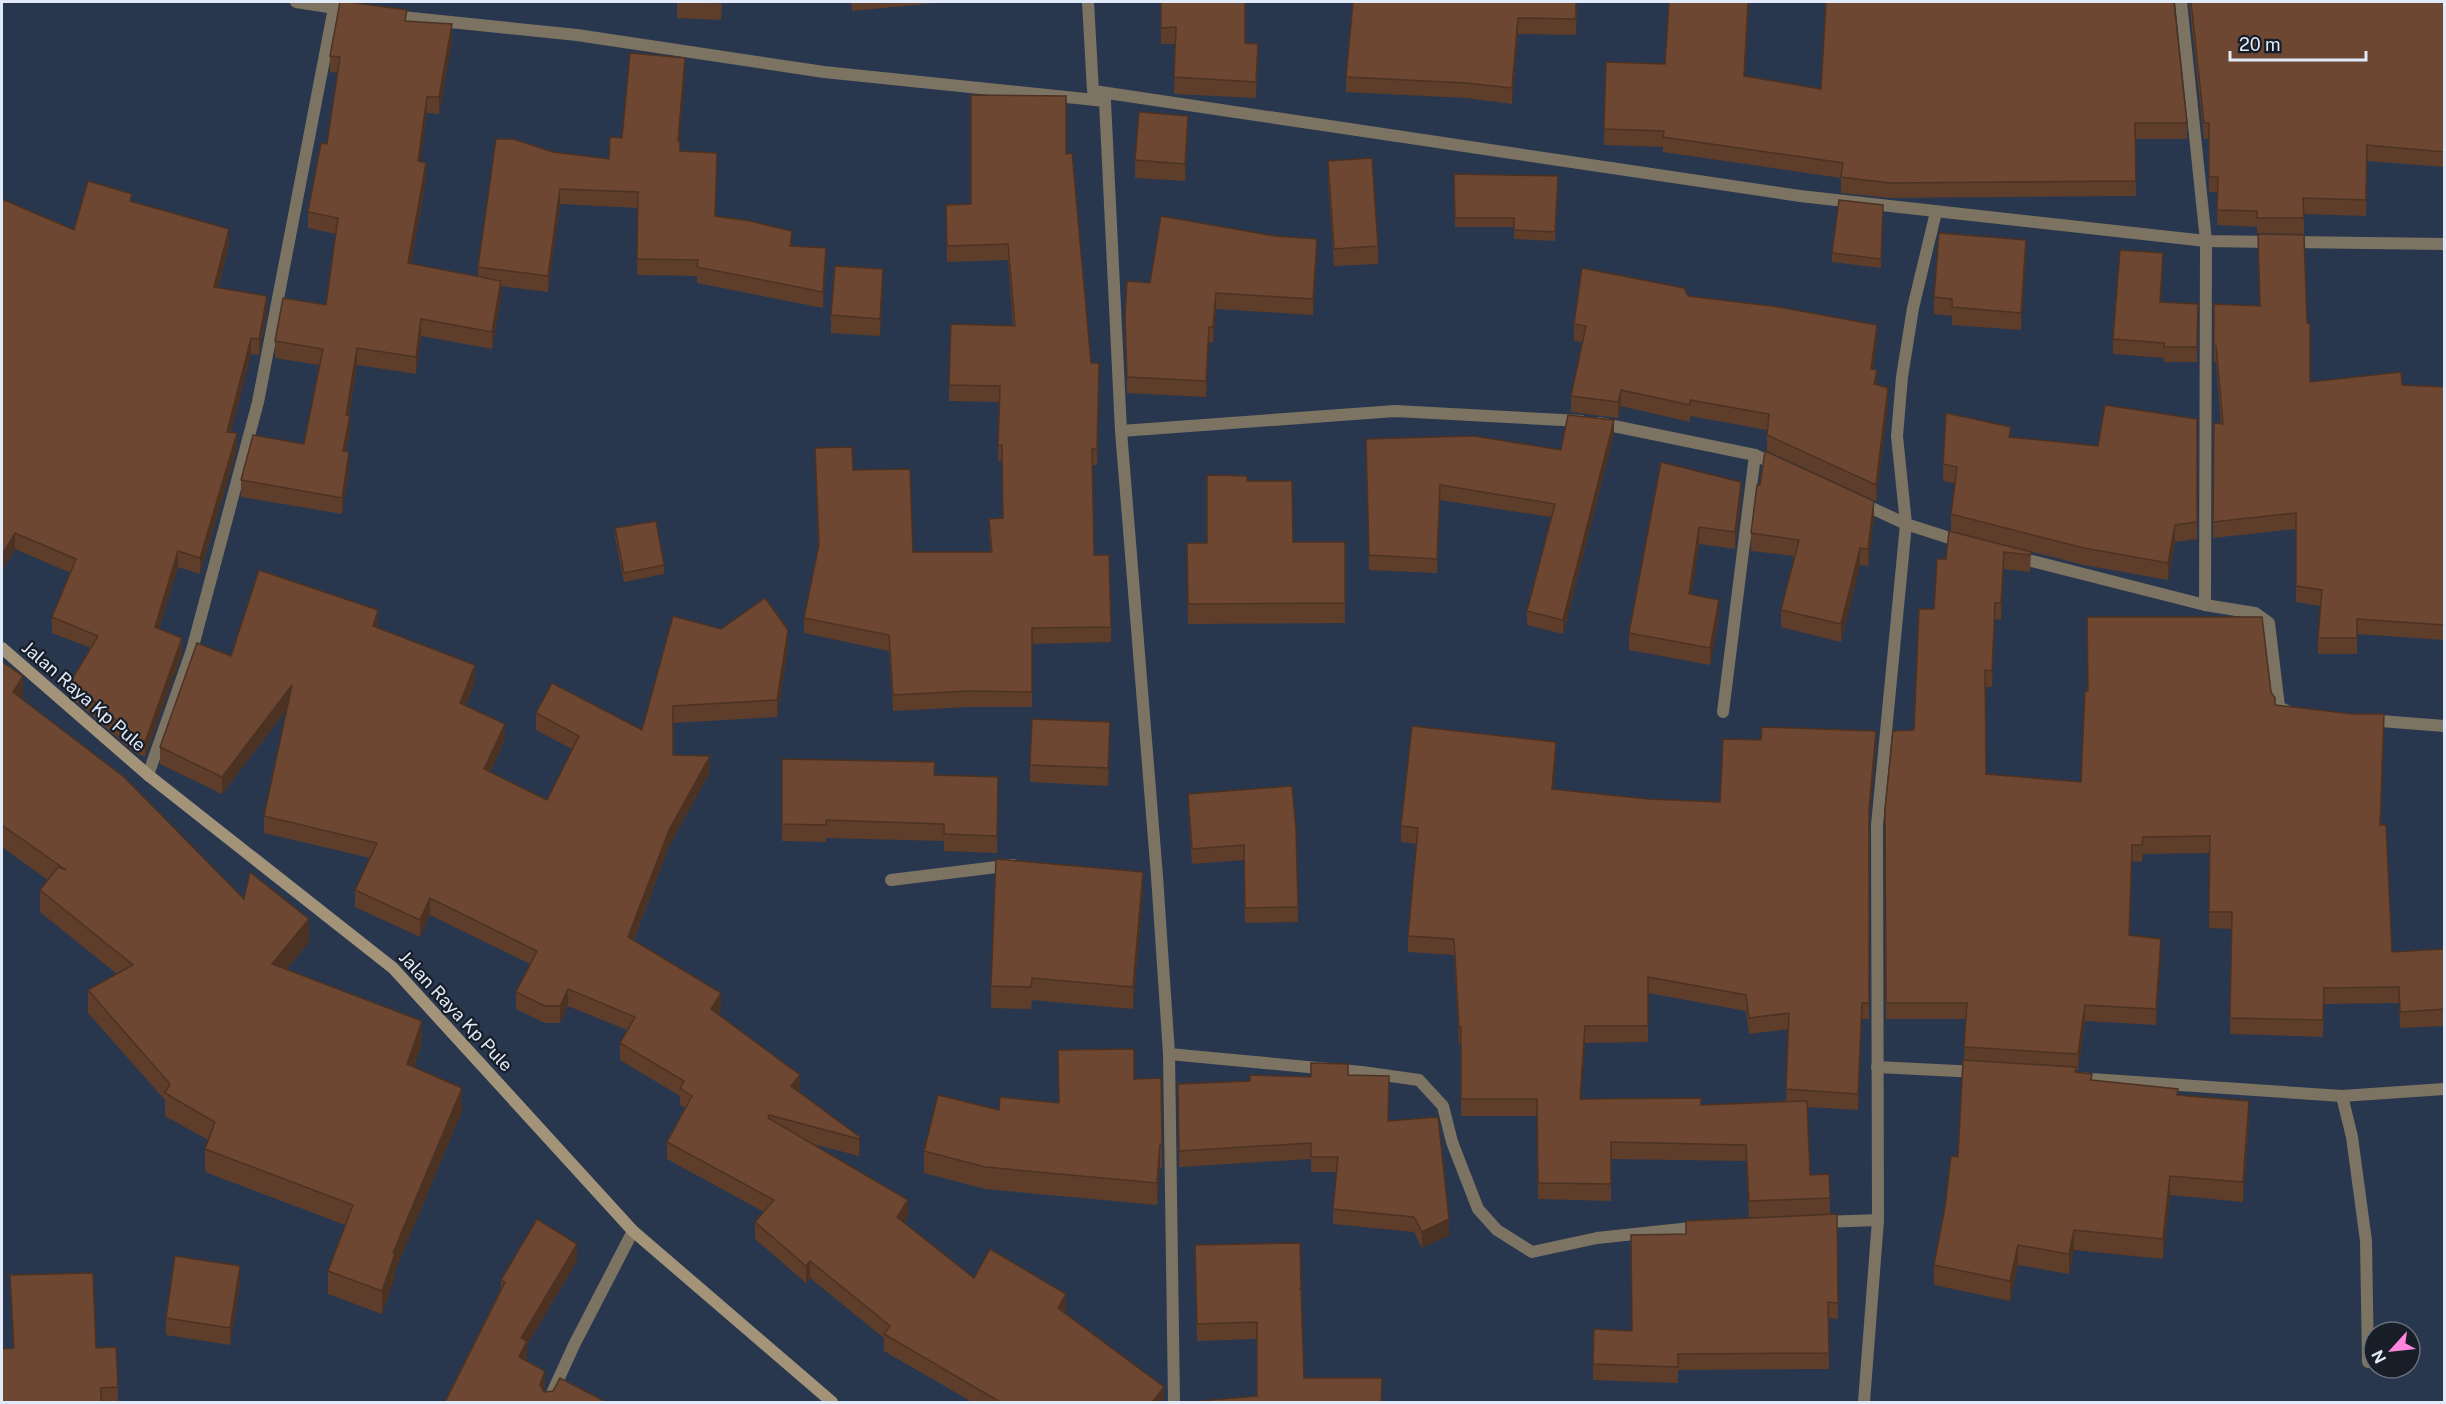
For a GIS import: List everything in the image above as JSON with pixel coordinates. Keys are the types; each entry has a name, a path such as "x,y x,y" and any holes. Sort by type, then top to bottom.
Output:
{"street":[{"path":"296,2 577,36 824,72 1105,101"},
{"path":"1088,2 1093,91 1105,101 1121,431 1151,875 1169,1054 1174,1402"},
{"path":"2181,2 2206,241 2205,605"},
{"path":"148,775 192,650 258,402 334,8"},
{"path":"1093,91 1788,195 1936,212 2206,241 2445,244"},
{"path":"1864,1402 1878,1220 1877,825 1906,524 1898,436 1902,377 1913,308 1936,212"},
{"path":"1121,431 1395,411 1594,422 1755,455 1787,470"},
{"path":"1723,712 1755,455"},
{"path":"1852,500 1906,524 1977,546"},
{"path":"2008,555 2205,605 2255,613 2269,623 2279,706 2289,712 2300,714"},
{"name":"Jalan Raya Kp Pule","path":"2,648 148,775 393,968 633,1231 832,1402"},
{"path":"2355,718 2445,726"},
{"path":"891,880 1030,863"},
{"path":"1169,1054 1362,1072 1419,1080 1443,1106 1452,1142 1478,1209 1497,1230 1532,1252 1597,1238 1645,1231 1708,1227"},
{"path":"1877,1067 1994,1073"},
{"path":"2063,1077 2342,1096 2445,1089"},
{"path":"2342,1096 2352,1137 2366,1241 2367,1320"},
{"path":"1810,1222 1878,1220"},
{"path":"548,1402 574,1345 633,1231"}],"building":[{"path":"340,2 407,10 405,21 452,24 439,97 427,97 418,161 426,163 408,263 501,281 492,332 421,319 416,357 357,348 346,415 350,415 343,451 349,452 342,498 241,480 253,435 304,444 323,349 275,341 283,298 326,305 338,218 308,212 321,143 327,144 340,57 330,56"},
{"path":"1161,2 1245,2 1245,43 1258,44 1256,82 1174,77 1176,27 1161,28"},
{"path":"1353,2 1576,2 1576,19 1518,18 1512,88 1466,83 1346,77"},
{"path":"1669,2 1748,2 1744,76 1821,89 1826,2 2174,2 2187,123 2135,123 2136,181 1890,183 1841,177 1843,163 1663,137 1664,131 1604,129 1606,62 1665,64"},
{"path":"2191,2 2445,2 2445,152 2367,145 2366,200 2303,198 2304,218 2257,218 2257,211 2217,210 2218,177 2209,177 2209,123 2204,123"},
{"path":"630,53 685,58 678,141 680,141 680,151 717,153 715,216 792,231 790,246 826,248 823,292 697,267 698,260 637,259 638,192 560,189 548,276 478,267 496,139 513,139 553,152 609,159 610,137 622,138"},
{"path":"971,95 1066,96 1066,154 1072,153 1091,363 1099,363 1097,449 1092,449 1094,555 1109,555 1111,627 1032,628 1032,692 968,691 893,695 889,635 804,618 819,545 815,448 852,447 853,470 910,469 913,552 992,552 989,519 1003,518 1002,445 998,445 1000,386 949,385 951,324 1015,326 1008,244 947,246 946,205 971,204"},
{"path":"1139,112 1188,116 1185,164 1135,160"},
{"path":"1372,158 1378,246 1334,249 1328,161"},
{"path":"1454,174 1558,176 1555,232 1514,230 1514,218 1455,218"},
{"path":"88,181 132,194 130,201 229,229 214,287 267,296 259,339 251,338 227,432 237,433 200,558 178,551 155,627 182,638 145,742 134,736 71,681 98,636 52,617 76,559 15,533 2,555 2,199 74,230"},
{"path":"1839,200 1883,205 1881,259 1832,253"},
{"path":"1161,216 1275,236 1317,239 1313,299 1216,293 1213,327 1209,327 1206,381 1127,377 1125,317 1127,281 1150,283"},
{"path":"1939,233 2026,240 2021,313 1952,307 1952,299 1934,297"},
{"path":"2258,234 2304,235 2307,323 2310,323 2310,382 2401,372 2402,385 2445,387 2445,703 2443,702 2444,625 2357,619 2357,638 2318,638 2322,590 2296,586 2296,513 2213,522 2214,423 2223,424 2216,346 2214,346 2214,304 2260,306"},
{"path":"2120,250 2163,253 2160,302 2198,304 2197,347 2164,347 2164,343 2113,339"},
{"path":"835,266 883,269 880,319 831,315"},
{"path":"1582,268 1684,288 1688,296 1779,307 1877,325 1871,369 1877,370 1874,384 1888,388 1876,485 1767,435 1769,414 1690,400 1690,405 1621,390 1618,402 1571,396 1586,326 1574,324"},
{"path":"2105,405 2197,419 2197,522 2175,525 2168,563 2084,548 1951,514 1957,467 1943,464 1946,413 2011,427 2009,437 2098,446"},
{"path":"1568,415 1614,420 1563,620 1527,611 1555,504 1440,485 1437,559 1369,555 1366,439 1474,436 1561,450"},
{"path":"1765,451 1874,501 1868,549 1860,548 1841,624 1781,610 1799,540 1751,533 1757,485 1760,485"},
{"path":"1661,462 1741,482 1735,532 1699,527 1689,594 1719,600 1710,648 1629,633"},
{"path":"1207,475 1247,476 1247,481 1292,481 1293,542 1345,542 1345,603 1188,604 1187,543 1207,543"},
{"path":"656,521 664,565 624,573 615,528"},
{"path":"1949,531 2031,552 2030,555 2004,552 2001,603 1995,603 1992,671 1985,670 1986,774 2081,782 2085,691 2088,691 2087,617 2262,617 2271,692 2275,698 2275,705 2353,714 2384,714 2380,825 2386,825 2392,952 2445,949 2445,1009 2400,1012 2399,987 2324,988 2323,1020 2230,1018 2232,912 2209,912 2210,836 2143,837 2142,845 2132,845 2129,935 2161,939 2156,1009 2085,1005 2078,1054 1964,1047 1967,1003 1886,1003 1885,809 1893,731 1914,730 1919,609 1934,609 1937,559 1946,559"},
{"path":"259,570 378,610 373,626 475,665 460,703 505,724 484,769 547,800 579,736 536,713 552,683 642,730 673,616 721,629 765,598 788,630 777,700 673,706 673,755 710,756 669,830 628,937 721,993 711,1009 800,1075 791,1086 860,1137 859,1139 769,1115 768,1118 908,1200 897,1217 974,1278 990,1249 1066,1294 1058,1308 1164,1387 1152,1402 1000,1402 884,1334 890,1326 810,1261 806,1266 755,1222 774,1200 667,1142 692,1096 680,1088 684,1081 620,1043 635,1017 568,989 560,1006 545,1006 516,992 537,951 430,898 420,920 355,890 377,843 264,816 292,685 222,777 160,747 197,643 231,656"},
{"path":"2,662 23,676 13,692 124,777 244,899 250,872 309,919 272,964 422,1021 407,1064 462,1088 393,1253 395,1254 382,1291 328,1271 353,1205 205,1149 215,1122 165,1093 170,1084 88,990 133,965 40,890 58,867 66,870 2,825"},
{"path":"1032,719 1110,722 1108,768 1030,765"},
{"path":"1412,726 1556,742 1552,789 1648,799 1720,802 1723,739 1761,740 1762,727 1876,731 1869,809 1869,1003 1862,1003 1858,1094 1786,1089 1789,1013 1749,1018 1746,995 1648,977 1648,1026 1585,1026 1580,1099 1701,1098 1701,1105 1807,1101 1810,1175 1829,1174 1830,1198 1749,1201 1746,1145 1611,1142 1611,1184 1538,1183 1537,1099 1461,1099 1461,1027 1459,1027 1454,939 1408,936 1418,828 1401,826"},
{"path":"782,759 935,762 934,775 998,777 997,836 944,834 944,824 826,820 826,825 782,824"},
{"path":"1292,786 1296,829 1298,907 1245,908 1244,845 1192,849 1188,794"},
{"path":"996,859 1143,872 1133,987 1032,978 1031,987 991,986"},
{"path":"1134,1049 1134,1079 1161,1078 1162,1145 1160,1145 1157,1183 985,1167 924,1151 938,1095 999,1110 1000,1097 1059,1103 1058,1050"},
{"path":"1963,1060 2076,1067 2075,1072 2092,1074 2091,1080 2178,1089 2177,1095 2249,1101 2243,1182 2170,1176 2163,1239 2074,1230 2069,1254 2018,1245 2010,1281 1934,1265 1945,1207 1951,1156 1958,1157"},
{"path":"1311,1063 1348,1064 1348,1075 1389,1076 1388,1121 1438,1117 1449,1219 1422,1232 1414,1217 1333,1209 1338,1157 1311,1157 1311,1143 1179,1151 1178,1084 1250,1081 1250,1075 1311,1077"},
{"path":"1837,1214 1838,1303 1828,1302 1829,1353 1678,1354 1678,1367 1593,1364 1594,1329 1632,1331 1631,1235 1686,1234 1686,1221"},
{"path":"537,1219 577,1244 521,1338 527,1341 519,1357 545,1371 540,1385 544,1392 553,1391 560,1378 606,1402 445,1402 505,1282 501,1280"},
{"path":"1300,1243 1301,1288 1299,1289 1301,1289 1304,1378 1382,1378 1381,1402 1199,1402 1257,1396 1257,1322 1197,1324 1195,1245"},
{"path":"175,1256 240,1266 230,1328 166,1318"},
{"path":"93,1273 96,1348 116,1347 118,1387 101,1388 101,1402 2,1402 2,1349 14,1348 10,1275"}]}
